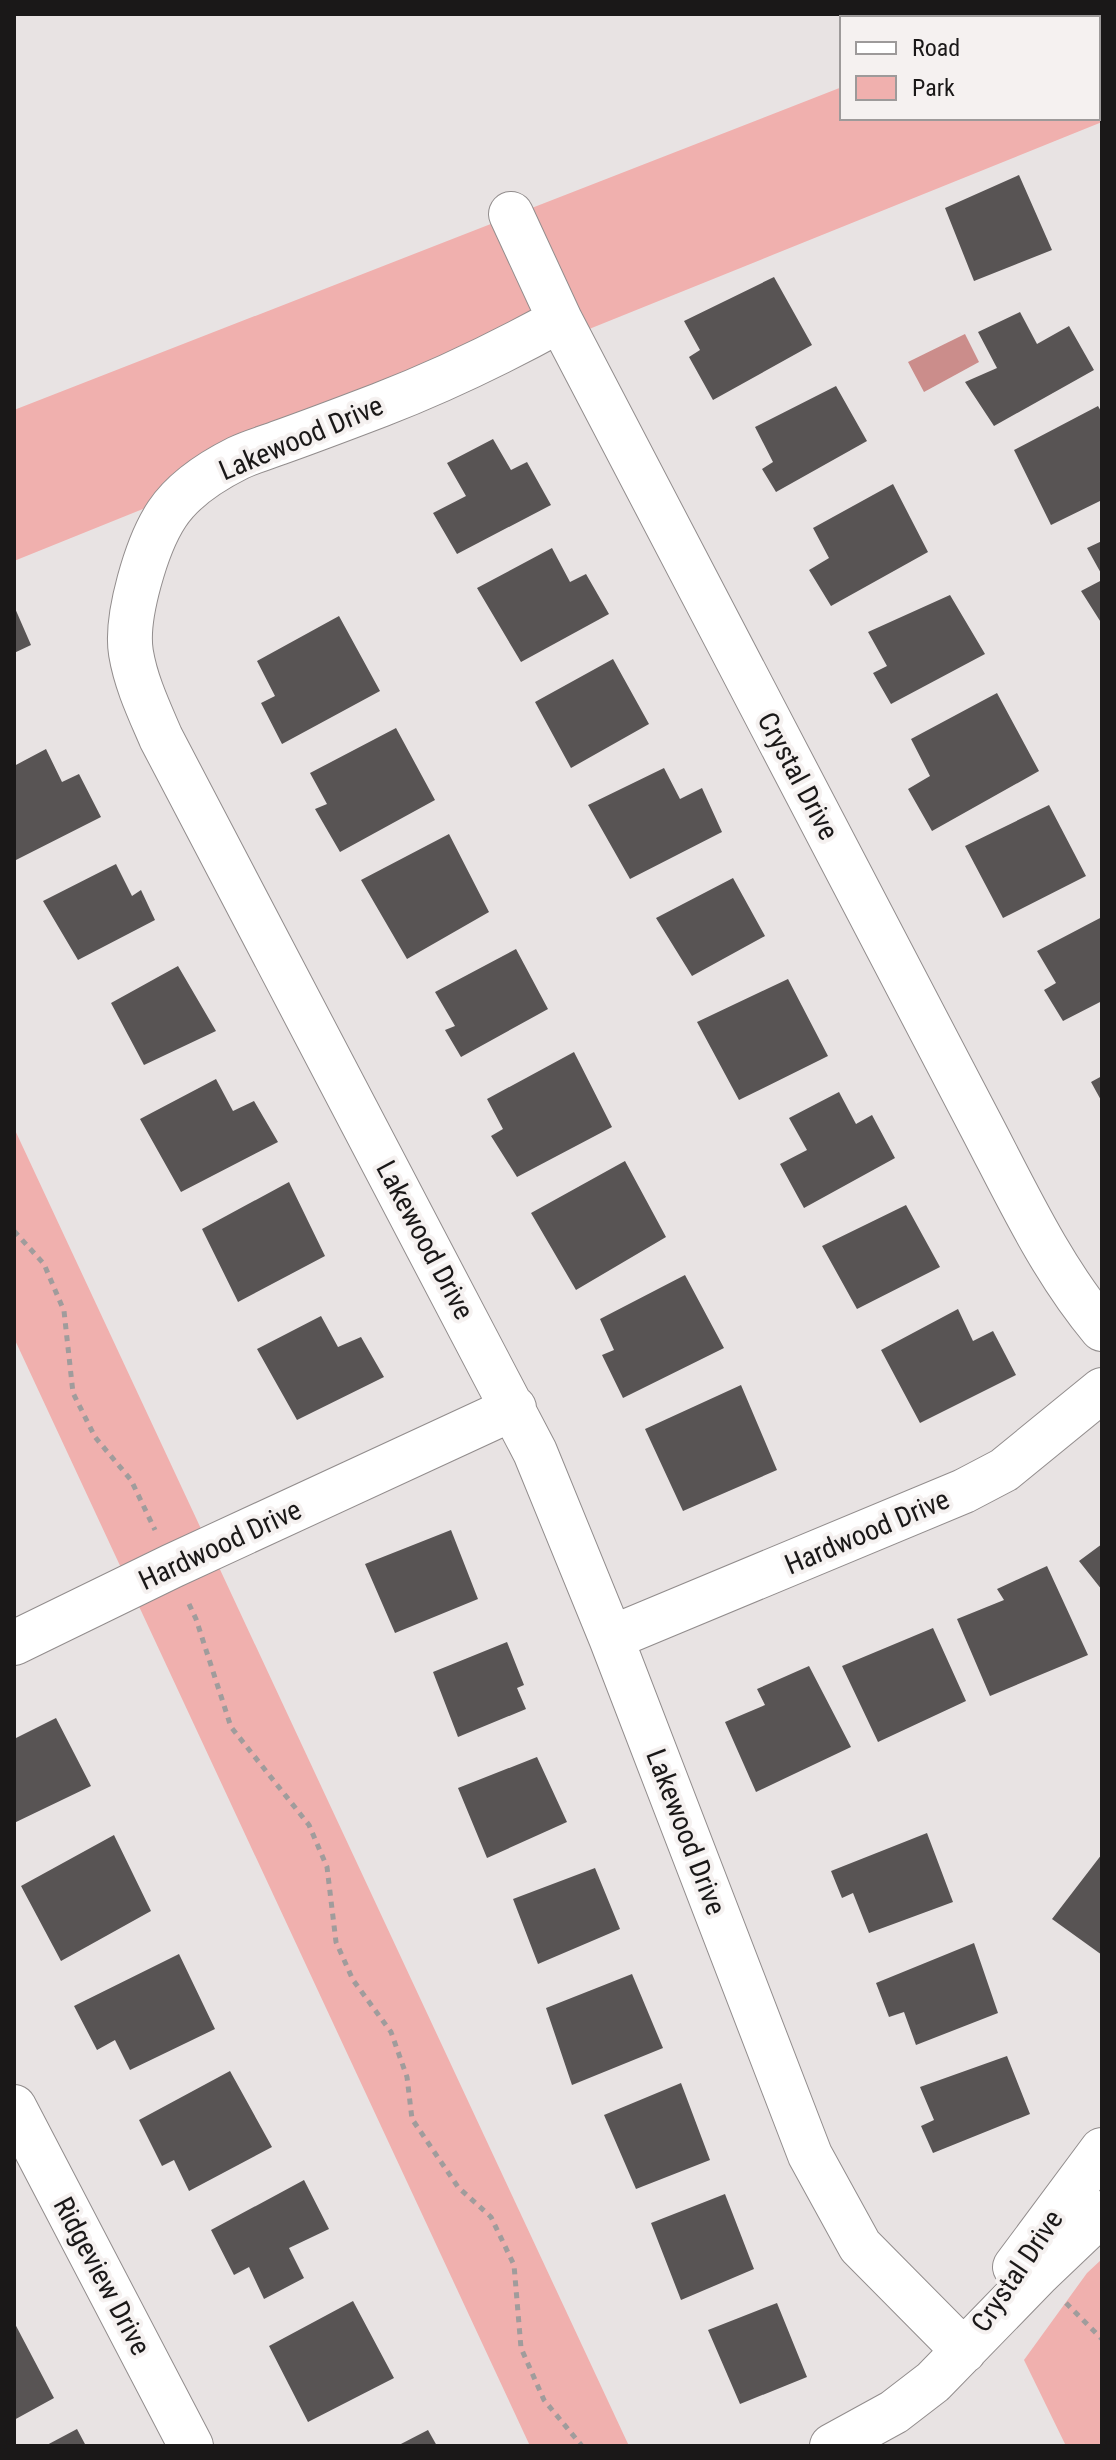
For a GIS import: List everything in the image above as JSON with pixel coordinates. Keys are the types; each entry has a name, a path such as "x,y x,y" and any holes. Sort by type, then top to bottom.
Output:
{"street":[{"name":"Crystal Drive","path":"511,214 560,320 1033,1225 1080,1303 1102,1329"},
{"name":"Lakewood Drive","path":"560,320 519,343 424,386 238,458 192,487 167,514 140,579 132,614 130,650 141,693 161,738 514,1408 546,1478 611,1638 810,2155 860,2246 964,2351"},
{"name":"Hardwood Drive","path":"611,1638 964,1491 1004,1470 1102,1390"},
{"name":"Hardwood Drive","path":"14,1643 172,1566 514,1408"},
{"name":"Ridgeview Drive","path":"14,2107 191,2446"},
{"name":"Crystal Drive","path":"964,2351 1015,2266 1102,2150"},
{"name":"Crystal Drive","path":"964,2351 1102,2213"},
{"path":"832,2446 894,2412 933,2382 964,2351"}],"path":[{"path":"14,1231 44,1264 64,1311 73,1393 95,1437 131,1480 172,1566 196,1619 231,1727 309,1825 327,1867 336,1942 353,1980 391,2032 407,2077 412,2119 458,2187 491,2217 514,2265 521,2348 544,2400 582,2446"},
{"path":"1064,2302 1102,2339"}],"green space":[{"path":"1102,14 1102,122 14,561 14,410 840,88 840,120 1100,120 1100,16 1023,16"},
{"path":"14,1128 629,2446 530,2446 14,1338"},
{"path":"1102,2259 1102,2446 1066,2446 1024,2360 1087,2273"}],"shaded area":[{"path":"965,334 979,362 924,392 908,362"}],"building":[{"path":"1019,175 1052,250 974,281 945,208"},
{"path":"774,277 812,345 713,400 689,357 700,350 684,321"},
{"path":"1020,312 1037,344 1069,326 1094,370 994,426 965,382 997,368 978,332"},
{"path":"836,386 867,441 776,492 762,469 773,462 755,427"},
{"path":"1098,406 1102,413 1102,500 1051,525 1014,450"},
{"path":"493,439 511,470 527,462 551,505 457,554 433,513 466,496 447,463"},
{"path":"893,484 928,552 831,606 809,570 829,558 813,528"},
{"path":"1102,541 1102,575 1087,548"},
{"path":"552,548 570,582 586,574 609,614 521,662 477,588"},
{"path":"1102,580 1102,624 1081,591"},
{"path":"950,595 985,654 891,704 873,673 887,666 868,632"},
{"path":"14,606 31,645 14,653"},
{"path":"339,616 380,691 282,744 261,703 275,696 257,661"},
{"path":"613,659 649,724 571,768 535,702"},
{"path":"997,693 1039,771 932,831 908,789 930,776 911,739"},
{"path":"396,728 435,800 340,852 315,809 327,804 310,773"},
{"path":"46,749 62,782 79,774 101,817 14,861 14,766"},
{"path":"664,768 680,799 702,788 722,832 630,879 588,805"},
{"path":"1049,805 1086,876 1003,918 965,846"},
{"path":"449,834 489,912 407,959 361,880"},
{"path":"116,864 132,896 141,890 155,920 78,960 43,901"},
{"path":"733,878 765,936 692,976 656,918"},
{"path":"1102,917 1102,1001 1063,1021 1044,990 1056,983 1037,951"},
{"path":"516,949 548,1009 461,1057 445,1030 455,1026 435,992"},
{"path":"178,966 216,1031 144,1065 111,1003"},
{"path":"788,979 828,1056 739,1100 697,1022"},
{"path":"574,1052 612,1127 517,1177 491,1136 503,1129 487,1099"},
{"path":"1102,1076 1102,1102 1091,1082"},
{"path":"216,1079 233,1111 254,1101 278,1142 181,1192 140,1119"},
{"path":"839,1092 856,1124 872,1115 895,1158 804,1208 780,1164 807,1150 789,1118"},
{"path":"625,1161 666,1237 576,1290 531,1213"},
{"path":"289,1182 325,1256 238,1302 202,1229"},
{"path":"906,1205 940,1267 857,1309 822,1246"},
{"path":"685,1275 724,1348 623,1398 602,1355 614,1350 600,1319"},
{"path":"958,1309 973,1341 993,1331 1016,1375 920,1423 881,1350"},
{"path":"321,1316 338,1347 361,1337 384,1377 297,1420 257,1349"},
{"path":"741,1385 777,1470 683,1511 645,1429"},
{"path":"451,1530 478,1599 395,1633 365,1564"},
{"path":"1102,1544 1102,1590 1079,1561"},
{"path":"1047,1566 1088,1655 990,1696 957,1619 1004,1600 997,1589"},
{"path":"933,1628 966,1701 878,1742 842,1666"},
{"path":"507,1642 524,1685 517,1688 526,1709 458,1737 433,1672"},
{"path":"809,1666 851,1747 756,1792 725,1722 765,1705 757,1689"},
{"path":"56,1718 91,1786 14,1823 14,1739"},
{"path":"537,1757 567,1822 487,1858 458,1788"},
{"path":"927,1833 953,1902 869,1933 853,1893 842,1898 831,1871"},
{"path":"114,1835 151,1911 61,1961 21,1886"},
{"path":"1102,1854 1102,1955 1052,1919"},
{"path":"595,1868 620,1929 538,1964 513,1899"},
{"path":"974,1943 998,2013 916,2045 904,2012 889,2017 876,1983"},
{"path":"179,1954 215,2029 130,2070 115,2040 97,2050 74,2006"},
{"path":"632,1974 663,2048 572,2085 546,2008"},
{"path":"1007,2056 1030,2114 933,2153 921,2126 934,2120 920,2087"},
{"path":"230,2071 272,2147 189,2191 174,2160 162,2166 139,2120"},
{"path":"681,2083 710,2160 636,2189 604,2115"},
{"path":"304,2180 329,2229 289,2248 304,2278 264,2299 249,2267 234,2275 211,2230"},
{"path":"725,2194 754,2269 681,2300 651,2223"},
{"path":"353,2301 394,2378 308,2422 269,2346"},
{"path":"777,2303 807,2377 740,2404 708,2330"},
{"path":"14,2322 54,2398 14,2420"},
{"path":"77,2429 86,2446 45,2446"},
{"path":"428,2430 437,2446 397,2446"}]}
